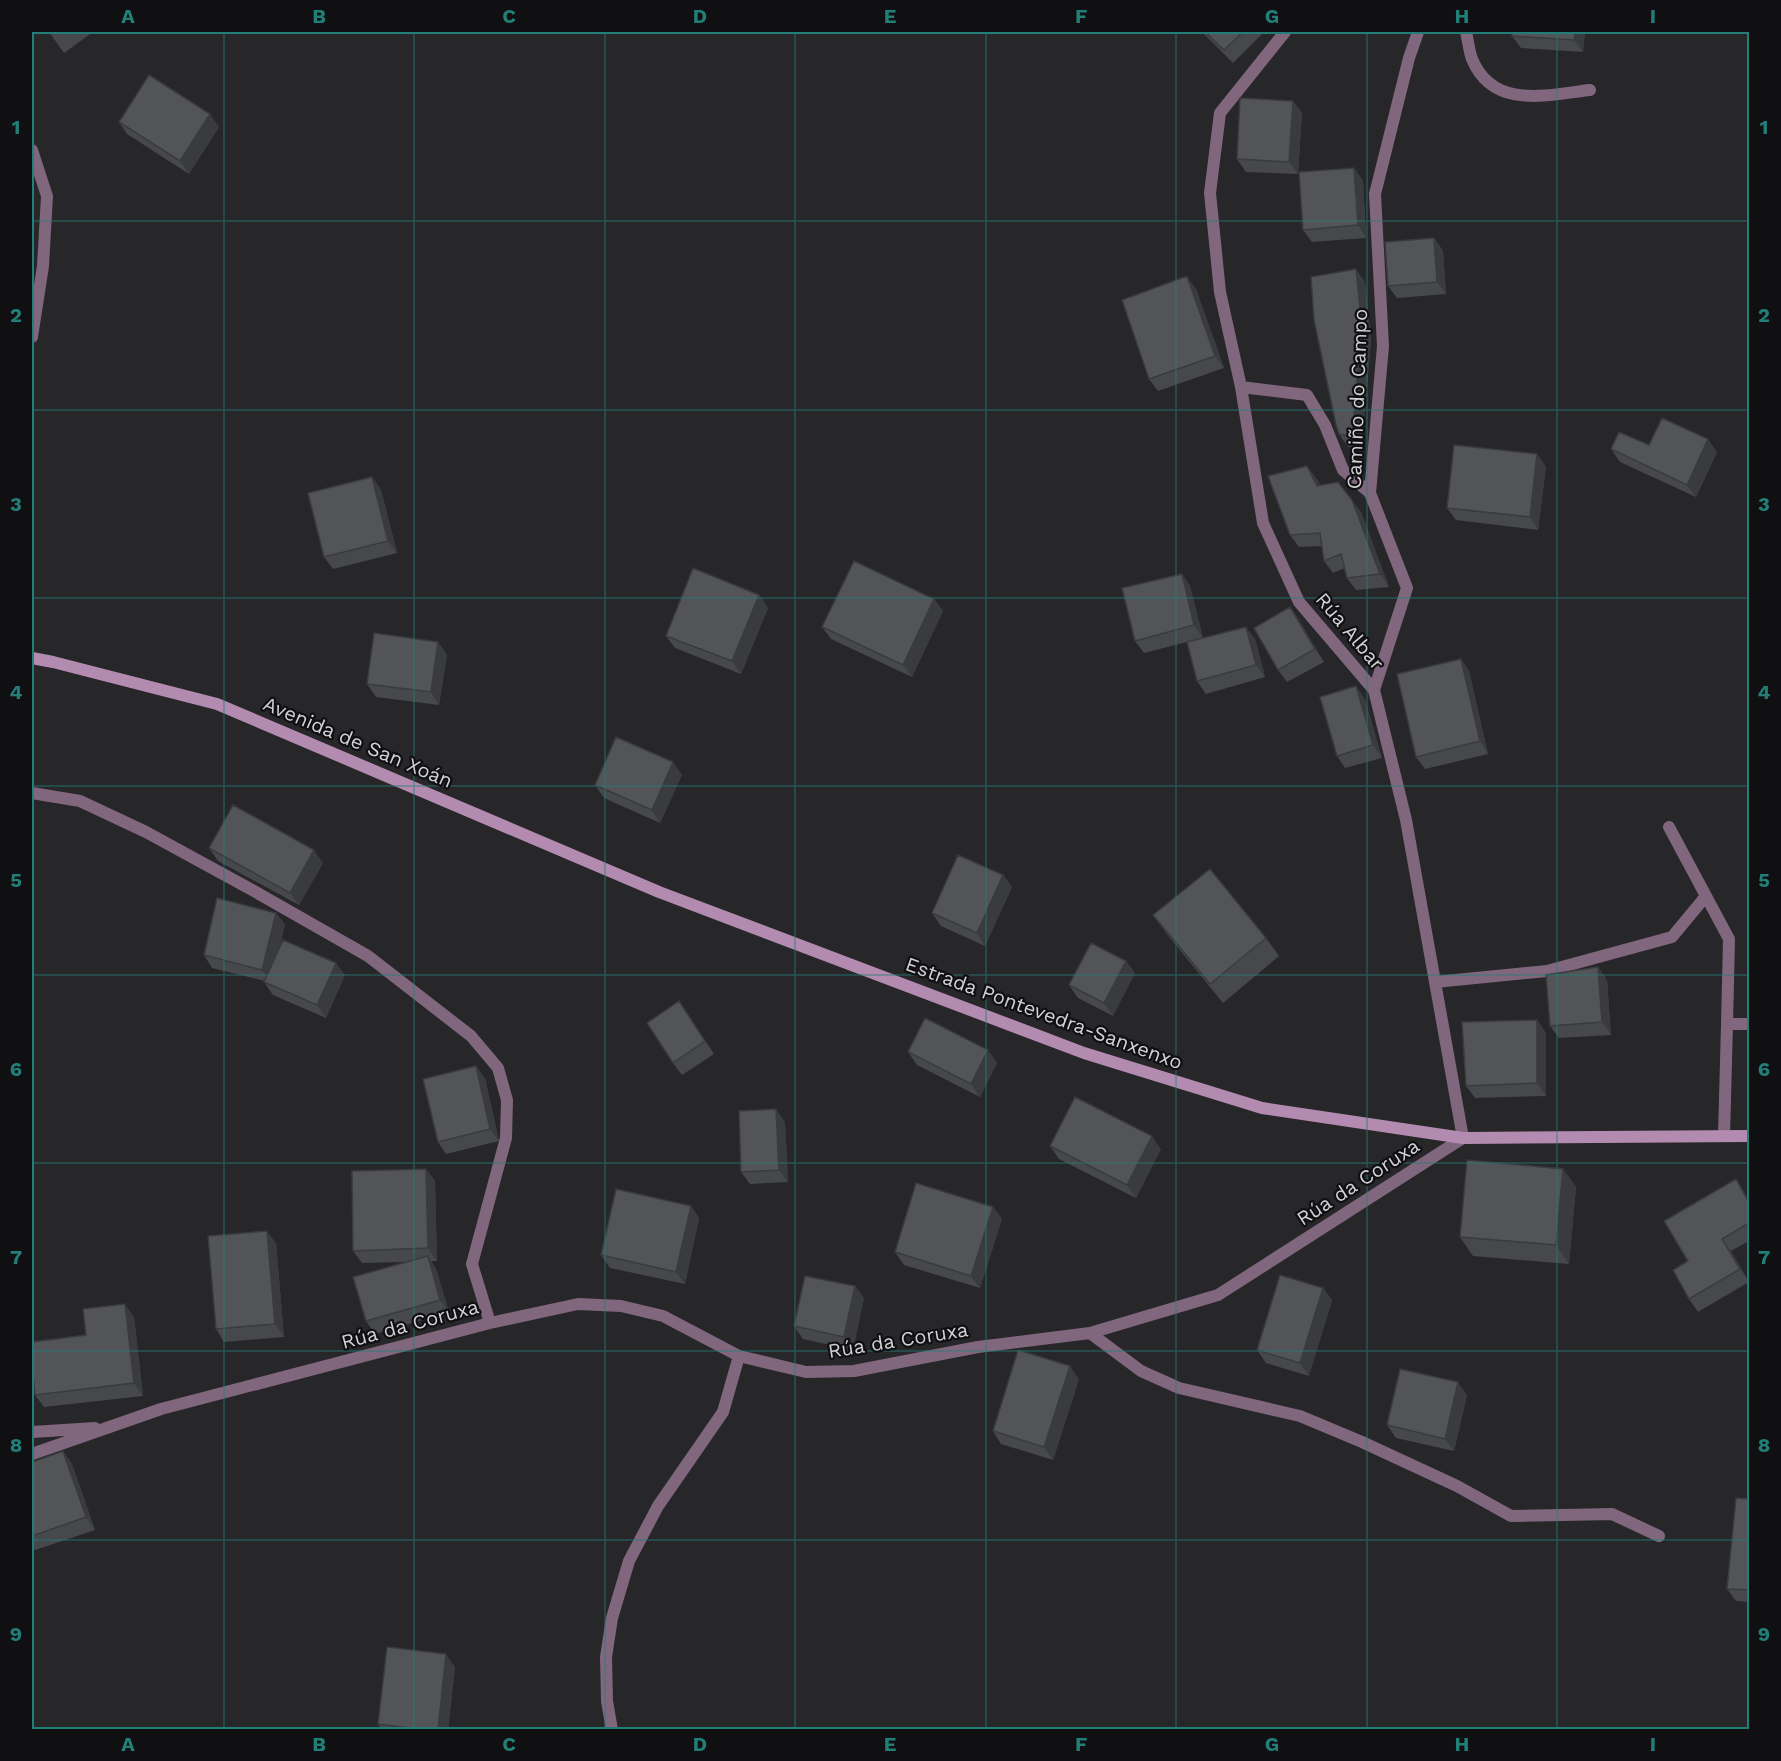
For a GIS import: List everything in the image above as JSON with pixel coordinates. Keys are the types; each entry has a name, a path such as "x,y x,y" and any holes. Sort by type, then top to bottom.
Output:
{"main road":[{"name":"Avenida de San Xoán","path":"32,658 217,704 659,892"},
{"name":"Estrada Pontevedra-Sanxenxo","path":"659,892 1084,1053 1262,1108 1463,1138 1749,1136"}],"street":[{"name":"Rúa Albar","path":"1285,32 1220,113 1210,193 1220,292 1241,387 1263,523 1299,603 1374,690 1406,820 1463,1138"},
{"name":"Camiño do Campo","path":"1374,690 1407,588 1370,493 1383,346 1375,194 1409,57 1418,32"},
{"path":"1466,32 1472,59 1489,85 1524,97 1590,90"},
{"path":"32,150 47,196 43,266 32,337"},
{"path":"1241,387 1307,395 1325,425 1343,470 1370,493"},
{"path":"32,793 81,801 146,832 255,891 368,956 471,1036 498,1068 507,1100 507,1138 472,1264 490,1323"},
{"path":"1669,827 1729,939 1724,1136"},
{"path":"1435,982 1547,971 1672,937 1706,896"},
{"path":"1727,1024 1749,1024"},
{"name":"Rúa da Coruxa","path":"32,1454 161,1409 490,1323 578,1304 621,1306 663,1316 739,1356 806,1372 854,1371 978,1347 1090,1333 1218,1295 1463,1138"},
{"path":"1090,1333 1141,1371 1179,1388 1300,1416 1457,1486 1511,1516 1612,1514 1659,1536"},
{"path":"612,1730 607,1701 606,1657 612,1618 629,1561 658,1506 723,1412 739,1356"},
{"path":"32,1432 111,1427"}],"building":[{"path":"1205,32 1243,32 1224,50"},
{"path":"1512,32 1575,32 1574,40 1512,36"},
{"path":"149,75 210,114 180,161 119,122"},
{"path":"1240,98 1293,101 1289,162 1237,159"},
{"path":"1354,168 1358,225 1303,230 1299,172"},
{"path":"1434,238 1437,282 1388,286 1385,242"},
{"path":"1356,269 1362,328 1352,437 1339,434 1336,425 1314,320 1311,277"},
{"path":"1187,276 1215,356 1149,379 1122,300"},
{"path":"1662,418 1708,439 1687,485 1611,449 1619,432 1649,445"},
{"path":"1454,445 1537,454 1530,517 1447,508"},
{"path":"1307,466 1317,486 1338,482 1352,500 1380,574 1347,578 1341,554 1324,561 1320,533 1290,535 1268,476"},
{"path":"372,477 388,541 324,557 308,493"},
{"path":"854,561 934,599 903,665 822,627"},
{"path":"693,568 759,595 732,661 666,636"},
{"path":"1182,574 1194,625 1135,641 1122,588"},
{"path":"1290,607 1315,649 1278,670 1254,628"},
{"path":"1246,627 1256,665 1197,681 1187,642"},
{"path":"374,633 438,642 431,692 367,684"},
{"path":"1461,659 1480,741 1416,757 1397,674"},
{"path":"1356,686 1373,745 1337,756 1320,697"},
{"path":"616,737 673,762 652,810 595,785"},
{"path":"233,805 314,850 290,893 209,848"},
{"path":"958,855 1003,875 977,933 932,913"},
{"path":"1210,869 1266,938 1210,984 1153,915"},
{"path":"217,898 276,913 262,970 204,955"},
{"path":"283,940 336,963 317,1005 264,982"},
{"path":"1091,943 1126,961 1104,1003 1069,985"},
{"path":"1598,967 1602,1022 1550,1026 1546,975"},
{"path":"679,1001 705,1041 673,1063 647,1023"},
{"path":"925,1018 988,1050 971,1084 908,1052"},
{"path":"1537,1020 1537,1083 1466,1086 1462,1022"},
{"path":"476,1066 490,1129 438,1142 423,1079"},
{"path":"1075,1097 1152,1136 1127,1185 1050,1146"},
{"path":"776,1109 779,1170 741,1172 739,1111"},
{"path":"1467,1160 1563,1169 1556,1245 1460,1237"},
{"path":"426,1169 428,1248 353,1251 352,1171"},
{"path":"1736,1179 1749,1203 1749,1223 1722,1239 1740,1269 1689,1299 1673,1270 1688,1261 1664,1221"},
{"path":"916,1183 993,1207 971,1276 895,1252"},
{"path":"616,1189 691,1206 676,1272 601,1255"},
{"path":"267,1231 275,1324 216,1329 208,1236"},
{"path":"428,1256 440,1300 366,1321 353,1277"},
{"path":"1280,1275 1323,1288 1300,1363 1257,1350"},
{"path":"805,1276 855,1286 844,1337 794,1326"},
{"path":"125,1304 134,1383 35,1395 32,1342 86,1335 83,1309"},
{"path":"1018,1350 1070,1366 1044,1447 993,1431"},
{"path":"1400,1369 1458,1382 1445,1439 1387,1425"},
{"path":"63,1451 86,1517 32,1536 32,1462"},
{"path":"1736,1498 1749,1499 1749,1590 1727,1589"},
{"path":"387,1647 446,1654 438,1730 378,1724"}]}
